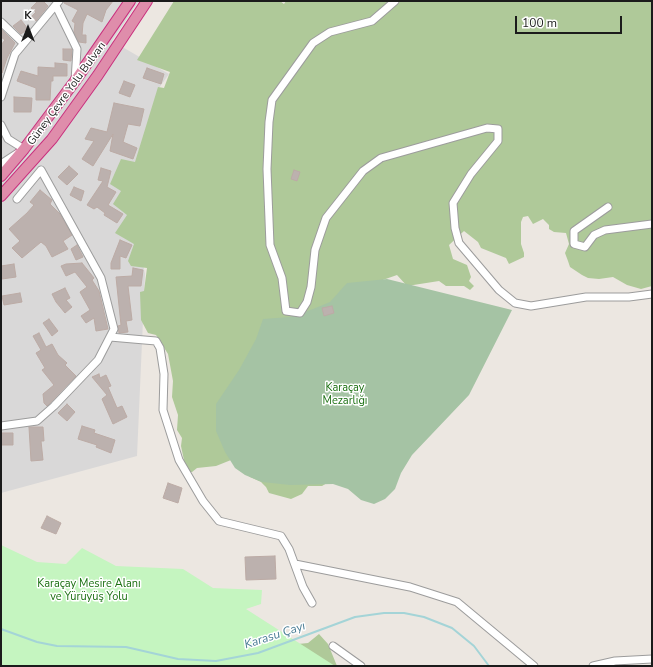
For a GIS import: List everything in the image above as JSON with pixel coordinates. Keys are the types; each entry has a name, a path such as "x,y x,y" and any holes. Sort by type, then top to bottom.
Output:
{"highway":[{"name":"Güney Çevre Yolu Bulvarı","path":"1,176 24,149 75,81 130,1"},
{"name":"Güney Çevre Yolu Bulvarı","path":"1,196 52,139 147,1"}],"street":[{"path":"395,1 372,21 330,32 313,43 272,100 269,122 267,169 270,245 282,278 286,311 300,313 307,302 311,287 315,250 326,218 362,171 381,158 487,128 498,129 498,141 471,174 453,203 455,228 459,243 499,290 515,304 531,306 586,297 629,297 652,294"},
{"path":"1,96 12,59 23,43 58,4 77,49 75,81"},
{"path":"1,22 23,43"},
{"path":"1,126 8,139 24,149 1,164"},
{"path":"1,426 37,421 54,406 98,360 114,329 101,278 41,170 17,199"},
{"path":"608,208 574,231 574,244 585,247 594,235 605,230 652,224"},
{"path":"110,337 156,341 160,348 164,374 163,410 179,460 203,501 219,522 281,536 295,564 303,587 312,603"},
{"path":"295,564 410,588 457,602 534,666"},
{"path":"333,646 361,666"},
{"path":"593,666 615,661 652,659"}],"shaded area":[{"path":"1,1 139,1 112,41 169,74 159,88 141,162 124,167 145,274 137,456 1,493"}],"green space":[{"path":"174,1 280,1 284,4 286,1 652,1 652,286 641,289 627,285 613,277 599,279 588,278 582,275 570,267 565,253 569,244 566,233 554,232 549,229 549,225 543,219 533,224 528,216 523,217 521,222 521,244 524,257 509,264 506,258 481,248 478,242 464,231 449,245 453,259 467,265 471,277 469,281 474,286 470,290 464,286 446,286 439,281 407,286 397,275 377,282 327,483 322,486 308,486 302,494 291,499 269,493 261,482 250,477 231,460 216,466 197,468 192,472 189,472 185,465 181,446 182,438 177,430 178,415 172,397 173,381 168,354 156,335 148,333 141,320 140,292 144,291 147,268 131,266 128,261 134,244 115,233 127,215 113,204 121,191 110,184 121,159 135,162 158,87 164,88 170,72 137,60"},
{"name":"Karaçay Mezarlığı","path":"387,279 512,310 469,395 412,455 401,473 395,489 385,499 374,504 361,500 348,489 333,484 290,485 262,482 245,475 235,468 225,452 216,431 216,404 239,370 256,339 263,319 290,317 330,302 347,283"},
{"name":"Karaçay Mesire Alanı ve Yürüyüş Yolu","path":"1,545 37,562 66,564 82,548 116,566 183,569 213,588 262,590 261,604 246,609 335,666 1,666"},
{"path":"319,634 328,644 337,666 254,666 298,644 308,643"}],"building":[{"path":"38,1 43,1 48,6 36,21 31,17 36,12 31,8"},
{"path":"64,1 113,1 106,10 102,22 87,14 83,23 82,35 86,35 86,43 79,42 74,32 75,23 72,21 78,10 64,3"},
{"path":"21,20 28,29 21,34 13,26"},
{"path":"1,29 15,43 7,58 2,73 1,45 5,40 1,37"},
{"path":"63,49 72,49 71,61 63,60"},
{"path":"55,63 67,64 67,76 53,76 53,81 51,81 50,100 36,100 36,88 17,81 21,71 38,76 38,67 55,68"},
{"path":"147,68 164,74 161,84 143,78"},
{"path":"124,81 135,85 130,97 119,93"},
{"path":"14,97 32,98 31,112 14,112"},
{"path":"114,103 144,109 140,126 128,124 123,142 137,148 133,159 110,151 113,134 93,166 82,159 94,141 85,139 91,128 107,132"},
{"path":"69,166 78,174 67,185 58,177"},
{"path":"101,168 111,171 107,187 116,192 108,205 123,214 117,223 104,215 105,213 97,207 94,209 87,205 103,181 98,180"},
{"path":"294,170 300,172 297,181 291,179"},
{"path":"74,187 84,191 81,201 70,195"},
{"path":"40,190 52,200 50,204 60,214 72,235 63,241 68,249 52,257 46,246 41,242 22,258 12,248 20,241 9,229 34,205 30,202"},
{"path":"120,240 132,245 126,258 120,256 120,269 111,269 111,263"},
{"path":"77,245 83,257 76,260 71,249"},
{"path":"82,263 94,278 92,280 99,291 108,329 96,331 94,318 86,323 81,316 90,310 80,292 87,287 75,272 66,276 61,266 66,264"},
{"path":"14,264 16,277 2,279 1,266"},
{"path":"133,268 143,270 141,286 128,286 132,320 126,321 128,332 119,333 118,326 121,325 116,277 132,276"},
{"path":"65,288 70,298 66,300 72,307 65,313 56,302 52,294"},
{"path":"20,293 22,302 4,305 2,296"},
{"path":"332,306 334,313 324,316 322,308"},
{"path":"49,319 58,331 52,336 43,323"},
{"path":"39,333 46,347 52,344 58,355 67,363 65,365 76,376 47,406 44,403 43,394 54,385 42,370 45,368 36,353 41,350 33,336"},
{"path":"99,374 100,378 106,375 111,386 108,387 117,408 122,406 127,417 113,424 102,399 107,395 92,377"},
{"path":"67,404 75,412 67,421 58,413"},
{"path":"82,426 95,430 94,433 115,440 111,453 96,447 97,445 78,439"},
{"path":"29,427 43,427 44,441 41,441 43,460 31,461"},
{"path":"1,433 13,433 13,445 1,445"},
{"path":"168,483 182,488 178,503 163,498"},
{"path":"47,516 61,523 56,534 41,528"},
{"path":"275,556 276,579 246,580 245,557"}],"waterway":[{"name":"Karasu Çayı","path":"1,629 37,642 57,646 126,647 178,659 216,661 258,653 355,617 384,613 404,613 424,617 452,628 474,646 489,666"}]}
